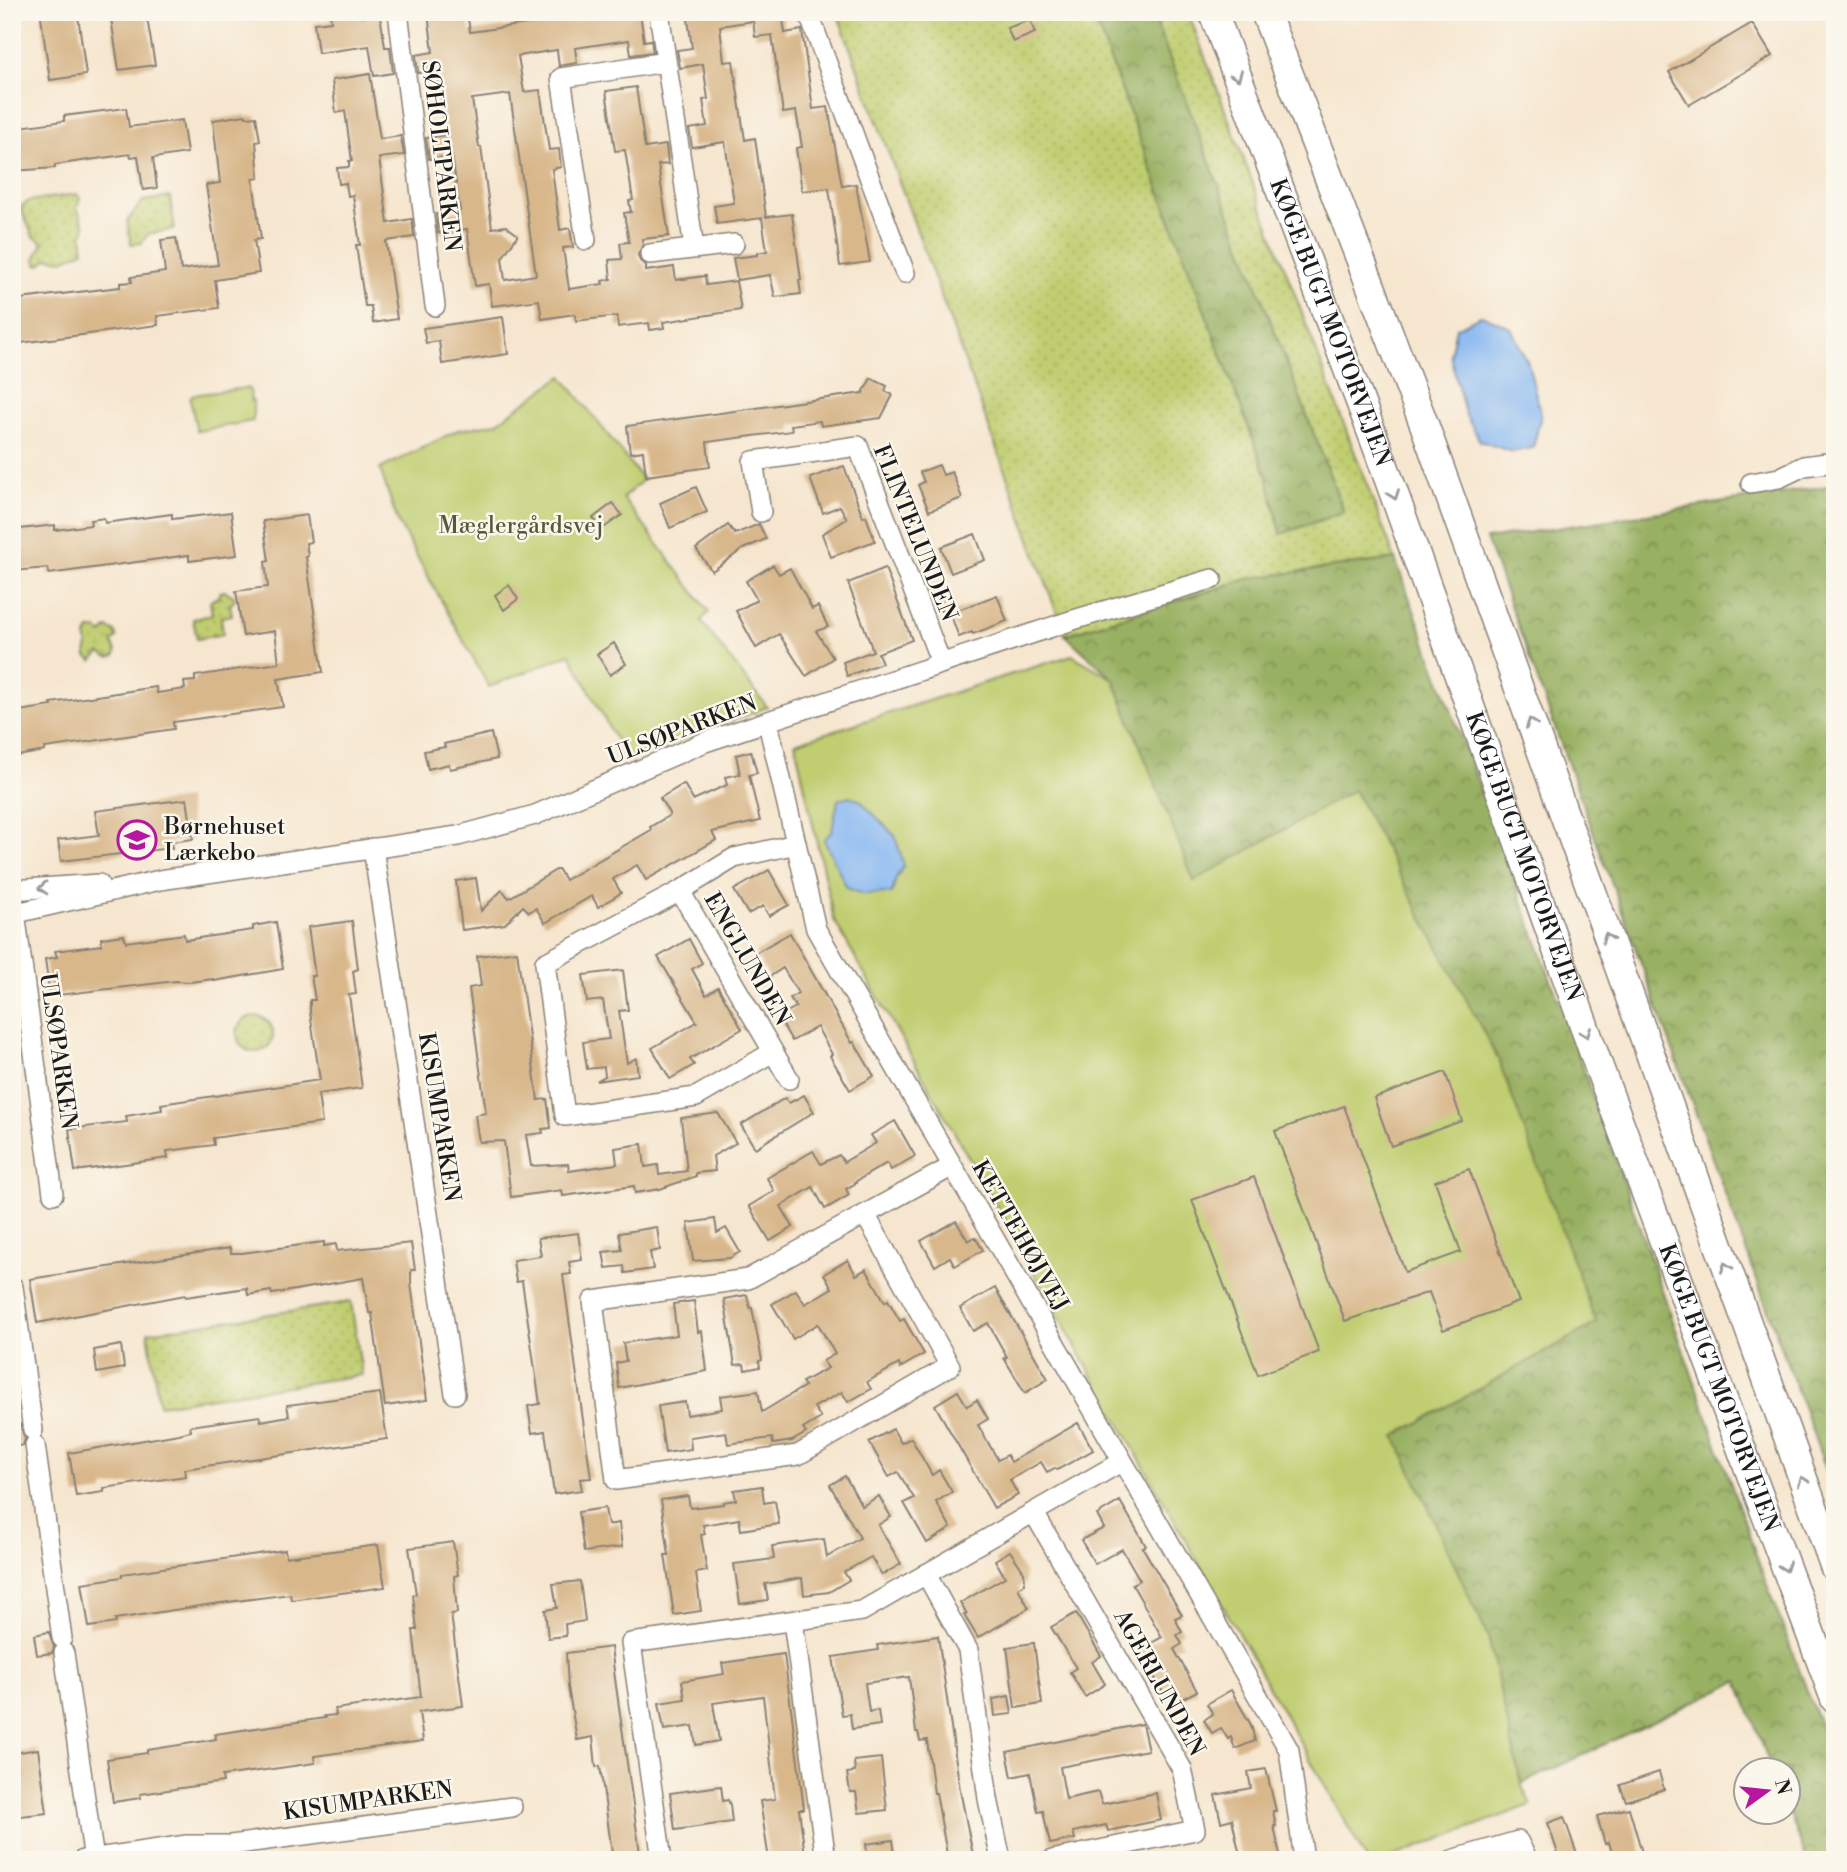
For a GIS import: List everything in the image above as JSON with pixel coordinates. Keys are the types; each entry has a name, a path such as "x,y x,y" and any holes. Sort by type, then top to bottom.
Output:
{"highway":[{"name":"KØGE BUGT MOTORVEJEN","path":"1213,12 1378,449 1601,1073 1835,1699"},
{"path":"1265,12 1424,424 1835,1568"}],"street":[{"name":"SØHOLTPARKEN","path":"398,12 435,306"},
{"path":"659,12 694,248"},
{"path":"808,12 905,273"},
{"path":"586,240 561,78 666,62"},
{"path":"650,254 734,244"},
{"name":"FLINTELUNDEN","path":"761,512 753,461 858,446 941,663"},
{"path":"1751,483 1779,478 1804,466 1835,462"},
{"name":"ULSØPARKEN","path":"14,913 160,880 458,836 535,815 705,742 1073,620 1212,579"},
{"name":"KETTEHØJVEJ","path":"768,723 816,929 1289,1750 1304,1860"},
{"name":"ENGLUNDEN","path":"773,1052 696,1097 565,1116 545,963 680,891 734,858 796,844"},
{"name":"KISUMPARKEN","path":"373,848 455,1394"},
{"name":"ULSØPARKEN","path":"53,1195 12,890 160,880"},
{"name":"ENGLUNDEN","path":"680,891 789,1079"},
{"path":"866,1216 950,1366 798,1455 616,1480 593,1301 748,1279 951,1167"},
{"name":"KISUMPARKEN","path":"13,1287 90,1859 187,1845 231,1845 512,1807"},
{"path":"662,1860 631,1643 862,1611 1121,1462"},
{"name":"AGERLUNDEN","path":"1034,1513 1181,1767 1195,1830 1052,1860"},
{"path":"926,1574 968,1650 988,1799 1001,1860"},
{"path":"793,1621 826,1860"},
{"path":"1452,1860 1518,1841 1528,1860"},
{"name":"KISUMPARKEN","path":"197,1860 231,1845"}],"green space":[{"path":"837,12 1188,12 1395,559 1251,578 1065,635"},
{"path":"1092,12 1152,12 1344,512 1281,534 1268,479"},
{"path":"77,194 80,198 77,208 85,226 82,236 84,251 63,260 48,258 40,265 36,264 35,259 43,243 33,236 20,207 29,201"},
{"path":"170,197 175,229 148,234 142,243 131,244 127,221 143,201"},
{"name":"Mæglergårdsvej","path":"562,376 643,480 623,498 709,612 701,621 767,707 627,761 570,654 489,687 398,522 380,469 458,430 496,423"},
{"path":"246,388 250,390 253,401 253,421 197,431 190,399 192,395"},
{"path":"1835,485 1835,1494 1486,539"},
{"path":"1395,559 1567,1023 1765,1580 1835,1764 1835,1860 1807,1860 1794,1826 1801,1826 1801,1756 1767,1756 1738,1681 1521,1784 1488,1637 1395,1436 1596,1323 1354,791 1194,882 1113,679 1065,635 1251,578"},
{"path":"225,591 234,596 234,602 230,604 232,615 221,617 223,634 197,639 193,619 212,615 210,601"},
{"path":"108,628 115,632 117,638 112,642 115,656 109,658 100,653 92,661 86,655 86,636 90,630 97,630 102,634"},
{"path":"1072,655 1113,679 1194,881 1354,790 1498,1059 1596,1323 1395,1436 1488,1637 1521,1784 1531,1805 1384,1860 1367,1860 834,920 795,743"},
{"path":"255,1016 268,1021 273,1034 268,1047 255,1052 242,1047 237,1034 242,1021"},
{"path":"351,1302 362,1375 159,1405 148,1332"}],"water":[{"path":"1482,315 1511,328 1528,363 1541,415 1533,448 1512,452 1480,441 1465,414 1450,355 1456,328"},
{"path":"849,796 861,801 895,836 904,866 896,878 892,893 863,894 847,888 824,840 832,831 838,800"}],"building":[{"path":"47,12 75,12 78,15 86,75 50,80 41,17"},
{"path":"110,12 146,12 155,65 119,70"},
{"path":"330,12 360,12 361,17 380,14 385,47 390,47 393,73 374,76 369,46 318,53 314,23 331,21"},
{"path":"467,12 470,32 590,15 590,12 640,12 644,41 651,40 653,52 631,55 629,40 575,48 577,63 559,66 557,50 518,56 524,92 540,90 549,150 559,149 561,167 552,169 560,230 570,228 573,247 563,248 569,289 603,284 602,281 611,279 609,260 622,259 620,243 629,242 624,213 631,212 629,201 633,200 625,150 615,151 606,91 636,87 645,148 666,145 668,164 658,165 669,236 642,239 643,244 638,255 640,261 646,265 646,271 674,267 676,280 705,276 706,285 736,281 741,310 663,322 664,328 650,330 649,323 618,327 617,316 576,321 575,314 542,319 539,300 492,306 489,284 475,286 467,229 438,233 436,214 460,211 452,156 429,159 426,138 446,135 437,70 418,73 416,55 433,52 428,14","holes":["510,94 536,275 505,280 502,258 518,235 506,226 492,228 472,99"]},
{"path":"687,12 782,12 785,33 802,30 813,109 828,107 842,186 856,184 870,262 840,266 829,188 802,191 796,148 802,147 796,111 783,113 772,35 755,37 753,21 720,26 724,62 733,61 745,140 755,138 766,217 792,214 801,294 775,297 770,275 737,280 733,258 767,251 762,218 717,224 714,206 734,203 725,142 692,147 689,129 707,126 703,100 708,99 703,64 680,68 677,50 692,48"},
{"path":"1030,20 1035,33 1013,42 1007,28"},
{"path":"1752,23 1772,56 1689,105 1669,72"},
{"path":"370,74 380,139 401,136 404,155 379,158 388,223 412,219 414,237 386,241 397,319 373,323 371,306 365,306 356,245 360,245 353,195 348,196 346,183 339,184 337,168 349,167 349,161 352,161 345,111 336,113 332,80"},
{"path":"126,108 129,127 182,120 187,153 153,158 157,188 143,190 138,156 131,157 130,154 55,165 55,168 12,171 12,128 64,121 64,116"},
{"path":"256,116 260,141 256,142 259,178 253,179 261,239 254,240 259,273 215,280 219,308 157,316 158,325 12,344 12,300 120,287 120,283 132,282 131,277 165,272 161,240 176,238 181,270 218,265 206,185 220,183 213,120"},
{"path":"503,317 508,354 442,364 439,341 426,343 423,328"},
{"path":"871,378 887,386 885,391 893,395 881,418 821,426 820,421 791,425 792,431 707,442 710,467 646,476 643,451 630,453 627,426 863,393"},
{"path":"939,465 943,475 952,472 962,498 929,511 918,485 924,482 920,472"},
{"path":"844,466 875,541 831,557 822,534 847,519 840,506 823,513 810,478"},
{"path":"696,487 707,512 670,528 660,503"},
{"path":"613,503 622,515 602,529 593,518"},
{"path":"231,512 237,555 189,561 189,555 49,574 48,568 12,571 12,530 55,525 55,530 91,525 90,520 104,518 105,523 172,514 172,519"},
{"path":"307,515 311,542 306,543 306,557 323,672 278,679 283,707 173,722 174,729 45,748 45,751 17,756 12,712 52,706 51,703 156,687 157,693 185,689 184,682 195,681 195,676 279,663 275,631 243,636 236,591 268,587 265,562 269,561 263,521"},
{"path":"759,524 766,539 743,549 712,571 696,549 728,525 735,534"},
{"path":"975,534 985,560 951,573 941,547"},
{"path":"773,565 779,574 790,568 812,609 818,606 828,627 816,631 833,658 806,676 779,634 756,648 736,611 757,600 746,581"},
{"path":"885,568 912,640 878,653 882,663 847,676 843,662 873,651 848,583"},
{"path":"509,585 518,599 504,610 495,595"},
{"path":"947,585 955,606 940,611 932,590"},
{"path":"997,595 1007,621 959,637 950,613"},
{"path":"614,643 626,664 610,675 597,654"},
{"path":"491,733 497,759 450,769 449,764 428,769 424,751"},
{"path":"751,751 757,773 749,775 760,821 712,832 716,840 646,880 637,865 613,879 621,893 598,907 592,896 545,923 536,908 529,912 523,906 505,924 462,930 456,881 476,878 481,911 502,890 509,898 556,870 559,870 565,880 651,830 650,827 670,815 660,798 684,784 693,800 727,785 725,777 740,774 736,755"},
{"path":"187,799 193,839 171,842 172,848 61,861 58,840 99,835 95,811"},
{"path":"769,870 789,905 769,916 763,906 748,914 734,890"},
{"path":"352,921 358,969 353,971 356,994 349,995 362,1088 318,1094 322,1123 213,1138 214,1145 167,1151 168,1158 75,1171 69,1129 127,1122 126,1116 162,1110 161,1104 320,1080 310,1012 310,1000 315,1000 311,976 315,976 308,927"},
{"path":"276,922 283,969 214,981 176,981 50,996 45,959 57,957 55,951 102,945 101,938 124,935 126,942 184,934 185,940 253,930 253,926"},
{"path":"790,933 852,1043 854,1042 874,1076 850,1090 817,1027 792,1041 778,1017 796,1007 790,998 798,993 783,968 769,977 755,953"},
{"path":"689,939 702,963 692,969 706,995 718,987 742,1029 690,1059 694,1065 670,1079 652,1048 697,1022 658,957"},
{"path":"517,951 538,1100 547,1099 551,1128 542,1129 543,1133 526,1135 531,1166 568,1164 569,1171 617,1164 615,1148 642,1144 645,1167 658,1165 659,1175 687,1171 681,1118 718,1113 736,1143 713,1156 715,1171 696,1173 696,1176 660,1189 635,1193 634,1186 563,1196 562,1190 511,1197 504,1141 479,1142 475,1115 486,1113 469,988 481,986 477,956"},
{"path":"623,970 628,1010 619,1011 627,1063 636,1058 638,1075 596,1081 605,1076 604,1067 587,1069 583,1042 609,1039 603,1000 587,1002 583,975"},
{"path":"1445,1072 1462,1121 1391,1146 1374,1098"},
{"path":"804,1095 814,1112 755,1148 741,1125 785,1098 789,1103"},
{"path":"1344,1106 1405,1272 1461,1252 1435,1181 1469,1169 1519,1302 1443,1330 1429,1292 1345,1321 1275,1131"},
{"path":"895,1121 915,1156 891,1170 887,1163 855,1182 846,1189 849,1195 825,1209 813,1187 781,1206 793,1227 770,1241 749,1206 774,1191 767,1178 813,1151 821,1164 839,1155 844,1162 876,1143 871,1135"},
{"path":"1254,1177 1319,1352 1258,1375 1192,1200"},
{"path":"715,1219 717,1233 726,1228 740,1252 730,1258 693,1261 688,1223"},
{"path":"956,1221 968,1241 975,1237 983,1250 955,1266 950,1257 935,1266 921,1241"},
{"path":"657,1227 660,1250 650,1252 653,1269 625,1273 624,1266 606,1268 603,1252 622,1250 619,1233"},
{"path":"578,1233 582,1260 569,1262 571,1274 563,1275 591,1478 580,1479 582,1490 554,1494 545,1431 532,1433 528,1406 540,1404 522,1281 516,1282 513,1260 541,1256 538,1238"},
{"path":"324,1242 324,1246 336,1244 337,1251 411,1243 415,1270 411,1270 411,1284 427,1400 385,1406 372,1313 369,1313 363,1278 272,1294 271,1291 248,1295 247,1288 185,1295 37,1323 30,1279 230,1248 231,1253 242,1253"},
{"path":"848,1260 856,1275 866,1269 885,1302 888,1300 900,1321 904,1319 924,1354 867,1382 871,1389 848,1402 842,1392 814,1407 821,1418 803,1429 806,1433 792,1441 773,1444 772,1438 728,1444 726,1432 690,1437 691,1449 665,1453 658,1406 685,1402 687,1415 722,1409 720,1396 758,1391 762,1412 805,1386 802,1382 828,1368 823,1361 835,1354 818,1324 793,1339 772,1304 796,1290 805,1304 832,1288 824,1274"},
{"path":"995,1288 1048,1379 1025,1393 1004,1358 1007,1357 988,1323 973,1331 960,1308"},
{"path":"747,1295 762,1360 759,1361 760,1367 745,1370 744,1364 735,1365 724,1299"},
{"path":"694,1301 698,1332 702,1331 707,1371 619,1388 616,1363 626,1361 623,1343 677,1335 673,1304"},
{"path":"121,1345 124,1368 97,1373 94,1350"},
{"path":"958,1391 967,1406 977,1400 988,1419 978,1425 998,1460 1007,1455 1011,1462 1078,1423 1093,1450 1057,1470 1055,1468 1047,1472 1041,1462 1010,1480 1018,1495 994,1508 935,1405"},
{"path":"380,1393 387,1439 185,1469 186,1476 104,1488 104,1492 76,1496 69,1453 179,1434 191,1431 190,1426 260,1416 261,1421 289,1416 287,1405"},
{"path":"20,1424 25,1439 23,1445 12,1447 12,1425"},
{"path":"893,1429 901,1443 911,1438 932,1475 939,1470 952,1492 936,1502 951,1528 927,1543 904,1503 914,1498 898,1472 889,1477 869,1442"},
{"path":"845,1476 862,1506 879,1496 891,1517 878,1525 901,1564 882,1575 871,1557 844,1572 849,1580 829,1592 804,1595 802,1578 765,1584 768,1600 740,1604 734,1564 774,1559 772,1546 824,1539 827,1557 860,1538 830,1485"},
{"path":"762,1486 764,1503 775,1501 779,1524 741,1530 739,1519 703,1525 705,1534 701,1535 707,1571 696,1573 701,1611 674,1615 665,1555 669,1555 661,1500 688,1496 690,1508 723,1504 736,1500 734,1490"},
{"path":"1120,1501 1146,1546 1143,1548 1182,1615 1175,1618 1182,1632 1177,1635 1182,1644 1174,1649 1197,1691 1178,1701 1171,1689 1164,1694 1139,1650 1162,1637 1132,1584 1140,1580 1122,1549 1095,1564 1081,1540 1104,1528 1097,1515"},
{"path":"605,1508 608,1525 619,1523 622,1547 584,1552 578,1512"},
{"path":"453,1542 458,1575 454,1576 457,1613 451,1614 463,1706 419,1712 423,1741 314,1756 315,1763 222,1776 223,1782 140,1794 141,1798 113,1802 107,1759 216,1739 215,1734 325,1718 324,1716 336,1715 335,1709 421,1697 413,1630 417,1630 413,1595 416,1594 409,1548"},
{"path":"378,1545 385,1587 291,1600 290,1594 213,1604 115,1619 116,1623 89,1627 82,1583 122,1577 122,1574 285,1550 286,1557"},
{"path":"1010,1551 1024,1572 1025,1584 1018,1588 1029,1608 978,1638 960,1603 1005,1577 995,1560"},
{"path":"580,1581 585,1621 565,1624 566,1636 548,1638 545,1610 557,1608 553,1584"},
{"path":"1076,1613 1101,1656 1092,1662 1105,1684 1085,1697 1070,1672 1076,1668 1051,1627"},
{"path":"49,1632 54,1647 52,1653 37,1655 34,1635"},
{"path":"938,1636 960,1790 974,1860 948,1860 934,1793 927,1740 920,1741 916,1732 909,1677 865,1683 869,1712 878,1710 880,1725 852,1729 850,1714 842,1715 833,1657 878,1650 877,1645"},
{"path":"1034,1643 1042,1704 1015,1708 1007,1647"},
{"path":"611,1647 641,1860 613,1860 600,1766 596,1767 593,1737 577,1740 568,1687 566,1653"},
{"path":"784,1654 804,1809 799,1809 805,1855 796,1856 796,1860 769,1860 760,1801 775,1799 763,1696 713,1703 719,1741 696,1745 693,1726 664,1730 659,1703 685,1699 682,1681 724,1674 722,1663"},
{"path":"1231,1690 1251,1725 1255,1741 1235,1749 1231,1737 1228,1739 1221,1728 1212,1733 1204,1720 1213,1714 1207,1704"},
{"path":"1009,1696 1012,1714 995,1716 993,1699"},
{"path":"1142,1724 1148,1750 1060,1767 1066,1799 1098,1792 1102,1804 1156,1793 1161,1820 1108,1831 1106,1825 1073,1832 1075,1839 1050,1844 1043,1811 1038,1812 1030,1773 1012,1777 1007,1752"},
{"path":"38,1749 47,1813 12,1817 12,1769 17,1768 14,1753"},
{"path":"881,1758 887,1810 859,1813 856,1792 850,1792 847,1773 855,1772 854,1761"},
{"path":"1266,1769 1276,1811 1273,1811 1274,1826 1281,1860 1241,1860 1232,1819 1221,1822 1215,1795 1251,1788 1248,1772"},
{"path":"1659,1772 1664,1789 1626,1801 1620,1785"},
{"path":"721,1786 723,1801 728,1800 730,1805 732,1822 675,1830 670,1793"},
{"path":"1629,1808 1643,1856 1614,1860 1609,1842 1605,1844 1597,1816"},
{"path":"1564,1817 1579,1860 1560,1860 1548,1823"},
{"path":"893,1840 896,1860 868,1860 866,1844"}],"place":[{"name":"Børnehuset Lærkebo","path":"137,840"}]}
